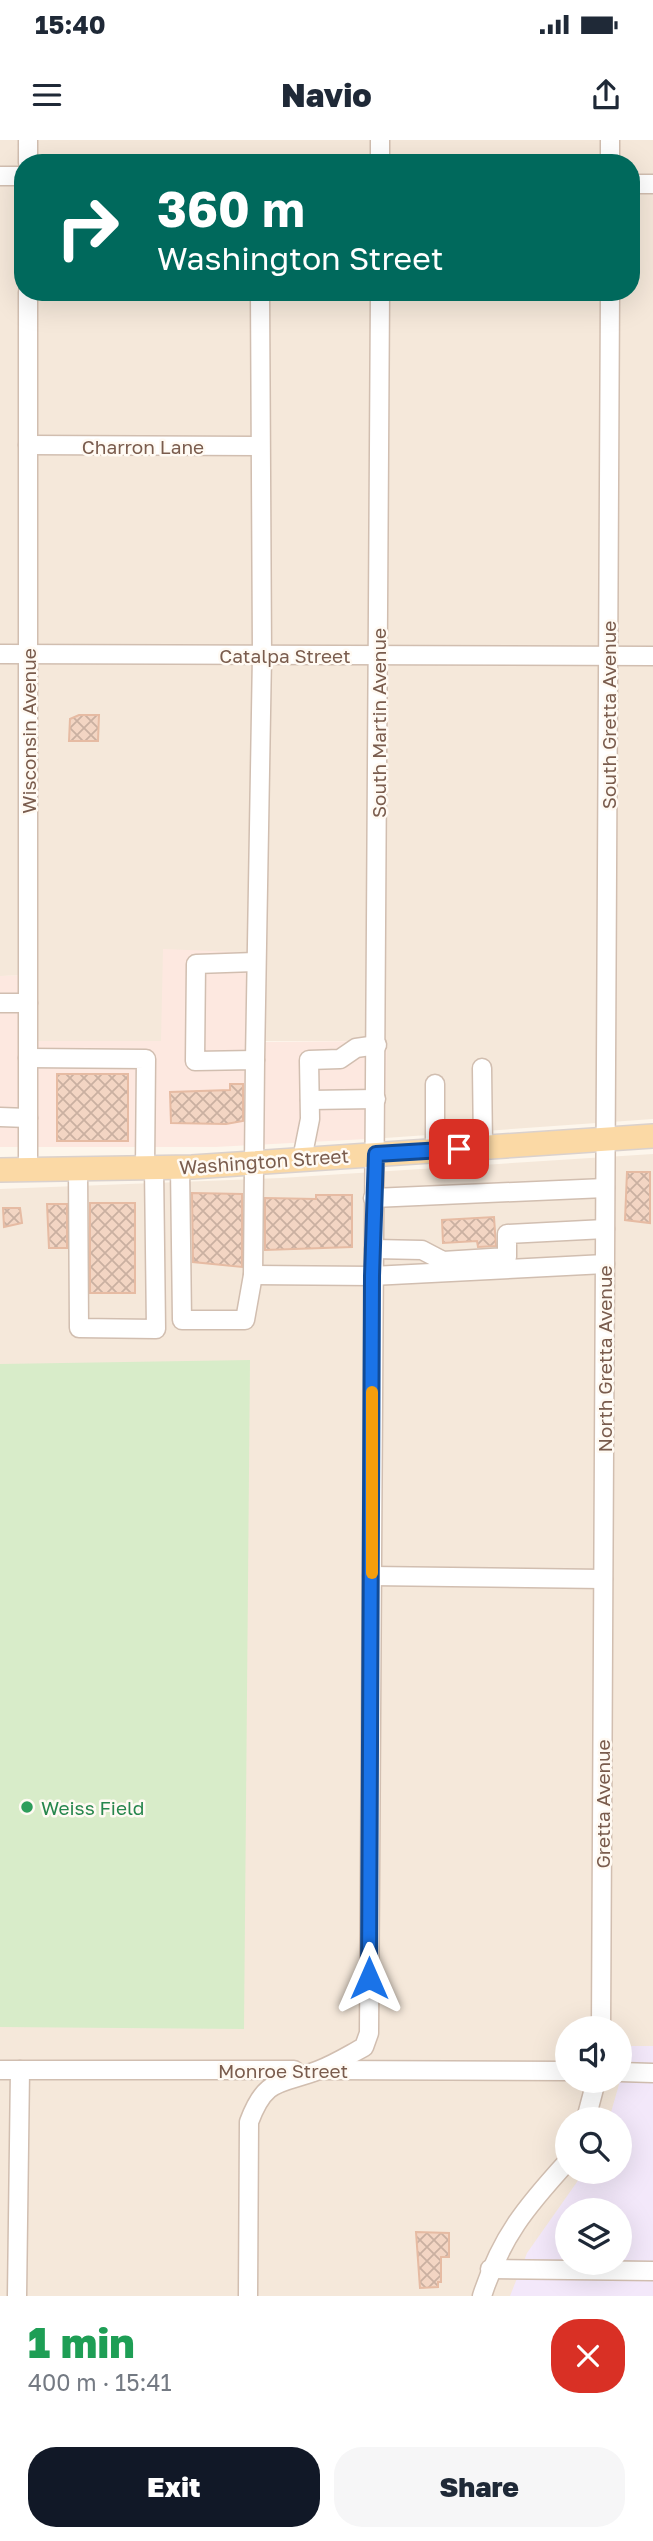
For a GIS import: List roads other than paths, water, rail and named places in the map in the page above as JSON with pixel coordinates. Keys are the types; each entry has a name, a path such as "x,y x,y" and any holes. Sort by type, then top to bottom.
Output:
{"main road":[{"name":"Washington Street","path":"0,1170 180,1167 653,1136"}],"street":[{"name":"Wisconsin Avenue","path":"27,1169 28,301"},
{"path":"180,1167 182,1320 245,1320 253,1275 256,1162 255,962 262,655 258,446 260,301"},
{"name":"South Martin Avenue","path":"318,2070 364,2047 369,2033 380,301"},
{"name":"South Gretta Avenue","path":"606,1139 610,301"},
{"name":"Charron Lane","path":"28,446 258,446"},
{"name":"Catalpa Street","path":"0,654 653,656"},
{"path":"255,962 196,964 195,1061 255,1060"},
{"path":"0,1003 27,1003"},
{"path":"302,1159 310,1119 309,1060 340,1059 356,1048 377,1045"},
{"path":"27,1058 146,1059 156,1329 79,1328 78,1169"},
{"path":"482,1068 483,1147"},
{"path":"435,1084 435,1150"},
{"path":"310,1100 376,1099"},
{"path":"0,1117 27,1118"},
{"name":"North Gretta Avenue","path":"603,1579 606,1139"},
{"path":"373,1198 605,1188"},
{"path":"373,1249 422,1250 443,1261 507,1257 507,1234 605,1229"},
{"path":"253,1275 372,1276 605,1264"},
{"path":"372,1576 603,1579"},
{"name":"Gretta Avenue","path":"601,2016 603,1579"},
{"name":"Monroe Street","path":"0,2070 555,2071"},
{"path":"17,2296 20,2070"},
{"path":"248,2296 249,2122 259,2098 277,2082 318,2070"},
{"path":"632,2072 653,2073"},
{"path":"482,2296 490,2269 511,2226 555,2176"},
{"path":"490,2269 653,2271"}],"place":[{"name":"Weiss Field","path":"27,1807"}]}
